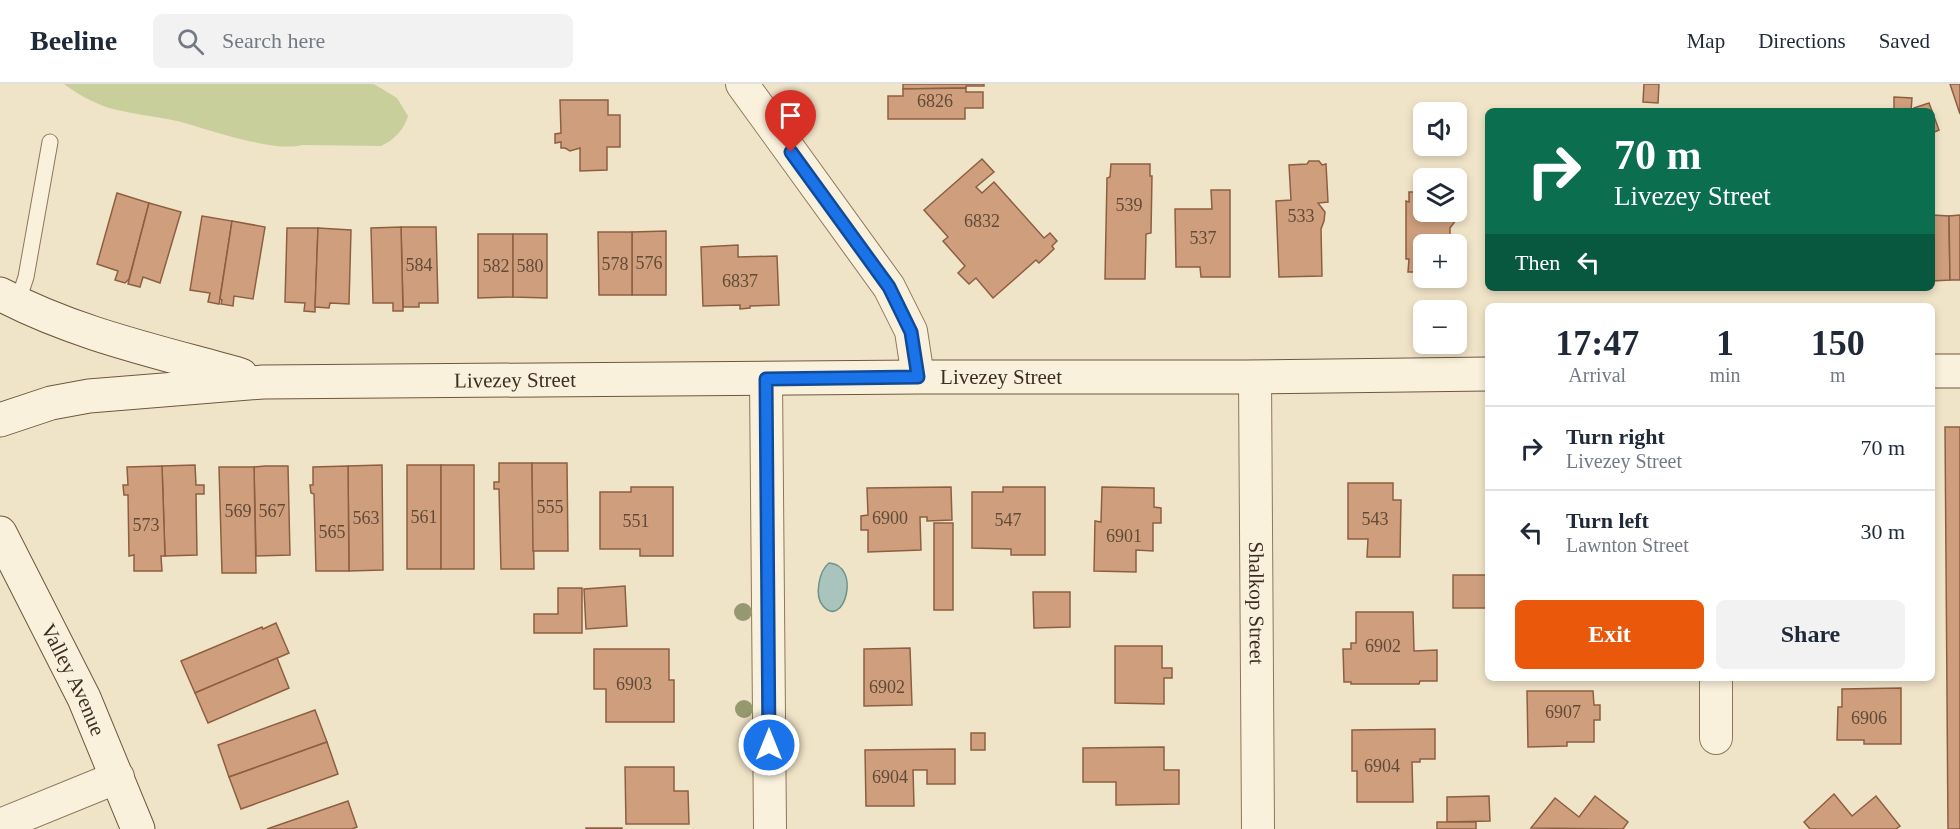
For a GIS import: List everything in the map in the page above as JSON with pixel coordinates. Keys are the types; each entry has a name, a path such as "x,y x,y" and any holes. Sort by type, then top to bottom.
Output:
{"street":[{"path":"742,84 889,287 911,332 918,377"},
{"name":"Livezey Street","path":"9,299 80,329 263,382"},
{"path":"1935,371 1960,371"},
{"name":"Livezey Street","path":"0,420 51,403 89,396 263,382 1485,374"},
{"name":"Shalkop Street","path":"1255,377 1258,829"},
{"path":"766,379 770,829"},
{"name":"Valley Avenue","path":"0,533 84,698 138,829"},
{"path":"1716,681 1716,738"},
{"path":"0,825 118,777"}],"lane":[{"path":"9,299 26,277 50,142"}],"green space":[{"path":"64,84 374,84 397,98 408,116 398,134 381,146 275,146 177,121 109,108 97,104"}],"water":[{"path":"829,563 839,566 845,574 847,584 843,603 837,610 831,611 820,602 818,590 823,572"}],"building":[{"path":"903,84 984,84 984,86 903,89"},
{"path":"1644,84 1659,84 1658,103 1643,102"},
{"path":"1950,84 1960,84 1960,114"},
{"path":"966,88 966,92 983,92 983,108 965,108 965,119 888,119 888,96 903,96 903,89"},
{"path":"1894,97 1912,98 1911,108 1894,108"},
{"path":"560,100 608,100 608,115 620,115 620,147 607,147 607,170 580,171 580,148 570,151 561,148 561,142 555,143 555,134 561,133"},
{"path":"1929,103 1931,108 1914,108"},
{"path":"1935,119 1939,130 1935,132"},
{"path":"982,159 994,172 976,187 982,193 994,182 1044,238 1050,233 1057,241 1052,246 1054,249 1039,263 1036,260 993,298 976,278 969,284 958,273 965,266 943,241 948,237 924,210"},
{"path":"1309,161 1326,164 1328,202 1318,203 1325,212 1321,229 1322,276 1279,277 1276,201 1291,200 1289,165 1307,164"},
{"path":"1111,164 1150,164 1150,176 1152,176 1151,233 1146,234 1145,279 1105,279 1107,178 1110,177"},
{"path":"1211,190 1230,190 1230,277 1201,277 1200,267 1176,267 1175,209 1212,209"},
{"path":"1409,192 1413,192 1413,222 1454,222 1450,228 1450,234 1413,234 1413,272 1408,272 1409,259 1406,259 1406,201 1409,202"},
{"path":"117,193 149,203 129,279 125,283 115,280 118,271 97,264"},
{"path":"149,203 181,212 160,283 143,277 140,287 128,284"},
{"path":"1935,215 1949,216 1950,280 1935,281"},
{"path":"1960,215 1960,280 1950,280 1949,216"},
{"path":"202,216 232,221 219,304 208,302 210,293 190,290"},
{"path":"232,221 265,227 253,299 234,296 233,306 221,304 220,299"},
{"path":"401,227 436,227 438,303 419,303 419,307 403,307"},
{"path":"401,227 403,311 393,311 393,303 373,303 371,228"},
{"path":"287,228 318,228 315,312 304,311 305,303 285,302"},
{"path":"318,228 351,230 349,304 330,303 329,308 315,307"},
{"path":"666,231 666,295 632,295 632,232"},
{"path":"598,232 632,232 632,295 599,295"},
{"path":"478,234 513,234 513,297 478,298"},
{"path":"513,234 547,234 547,298 513,297"},
{"path":"738,245 738,257 777,256 779,305 750,306 750,308 740,309 740,305 703,306 701,247"},
{"path":"1945,427 1960,427 1960,829 1948,829"},
{"path":"499,463 532,463 534,569 501,569 499,489 494,489 494,482 499,482"},
{"path":"532,463 567,463 568,551 533,551"},
{"path":"195,465 196,485 204,485 204,494 196,494 197,555 165,556 162,466"},
{"path":"382,465 383,570 349,571 348,466"},
{"path":"407,465 441,465 441,569 407,569"},
{"path":"441,465 474,465 474,569 441,569"},
{"path":"162,466 165,556 161,556 162,571 134,571 134,555 129,556 128,495 124,495 123,485 128,485 127,467"},
{"path":"288,466 290,555 256,556 254,467"},
{"path":"348,466 349,571 316,571 314,494 311,493 310,485 313,485 313,467"},
{"path":"219,467 254,467 256,573 222,573"},
{"path":"1348,483 1393,483 1393,500 1401,500 1400,557 1367,557 1368,539 1348,539"},
{"path":"631,487 673,487 673,556 640,556 640,549 600,549 600,492 631,492"},
{"path":"951,487 952,520 927,521 927,517 920,517 921,550 868,552 868,530 861,530 861,516 868,515 867,488"},
{"path":"1003,487 1045,487 1045,555 1011,555 1011,549 972,548 972,492 1003,492"},
{"path":"1102,487 1154,488 1154,507 1161,508 1161,523 1153,523 1153,551 1136,550 1136,572 1094,571 1095,521 1101,522"},
{"path":"934,523 953,523 953,610 934,610"},
{"path":"1453,575 1485,575 1485,608 1453,608"},
{"path":"625,586 627,626 586,629 584,589"},
{"path":"558,588 582,588 582,633 534,633 534,614 558,614"},
{"path":"1033,592 1070,592 1070,627 1034,628"},
{"path":"1356,612 1413,612 1414,651 1437,650 1437,681 1420,681 1419,684 1351,684 1351,682 1344,682 1343,649 1351,649 1351,643 1356,643"},
{"path":"276,623 289,653 195,693 181,661"},
{"path":"1115,646 1162,646 1162,668 1172,668 1172,678 1164,678 1164,704 1115,703"},
{"path":"910,648 912,705 864,706 864,649"},
{"path":"594,649 669,649 669,680 674,680 674,722 606,722 606,689 594,689"},
{"path":"277,658 289,688 208,723 195,693"},
{"path":"1901,688 1901,744 1864,744 1864,740 1837,740 1838,707 1842,707 1842,689"},
{"path":"1527,691 1593,691 1594,705 1600,705 1600,720 1594,720 1594,742 1567,742 1567,746 1528,747"},
{"path":"315,710 327,742 229,777 218,745"},
{"path":"1435,729 1435,759 1420,759 1420,762 1412,762 1413,802 1357,802 1357,771 1352,771 1352,730"},
{"path":"971,733 985,733 985,750 971,750"},
{"path":"327,742 338,774 241,809 229,777"},
{"path":"1164,747 1164,770 1179,770 1179,804 1116,805 1116,782 1083,782 1083,748"},
{"path":"955,749 955,784 927,784 927,770 913,770 914,806 866,806 865,750"},
{"path":"625,767 674,767 674,791 688,791 689,824 626,824"},
{"path":"1834,794 1852,816 1876,796 1900,826 1896,829 1810,829 1804,822"},
{"path":"1489,796 1490,821 1447,822 1447,797"},
{"path":"1595,796 1628,822 1623,829 1531,828 1555,798 1579,817"},
{"path":"348,801 357,827 352,829 267,829"},
{"path":"1437,822 1476,822 1476,829 1437,829"},
{"path":"622,828 622,829 586,829"}],"route":[{"path":"769,745 766,379 918,377 911,332 902,310 889,287 791,152"}]}
